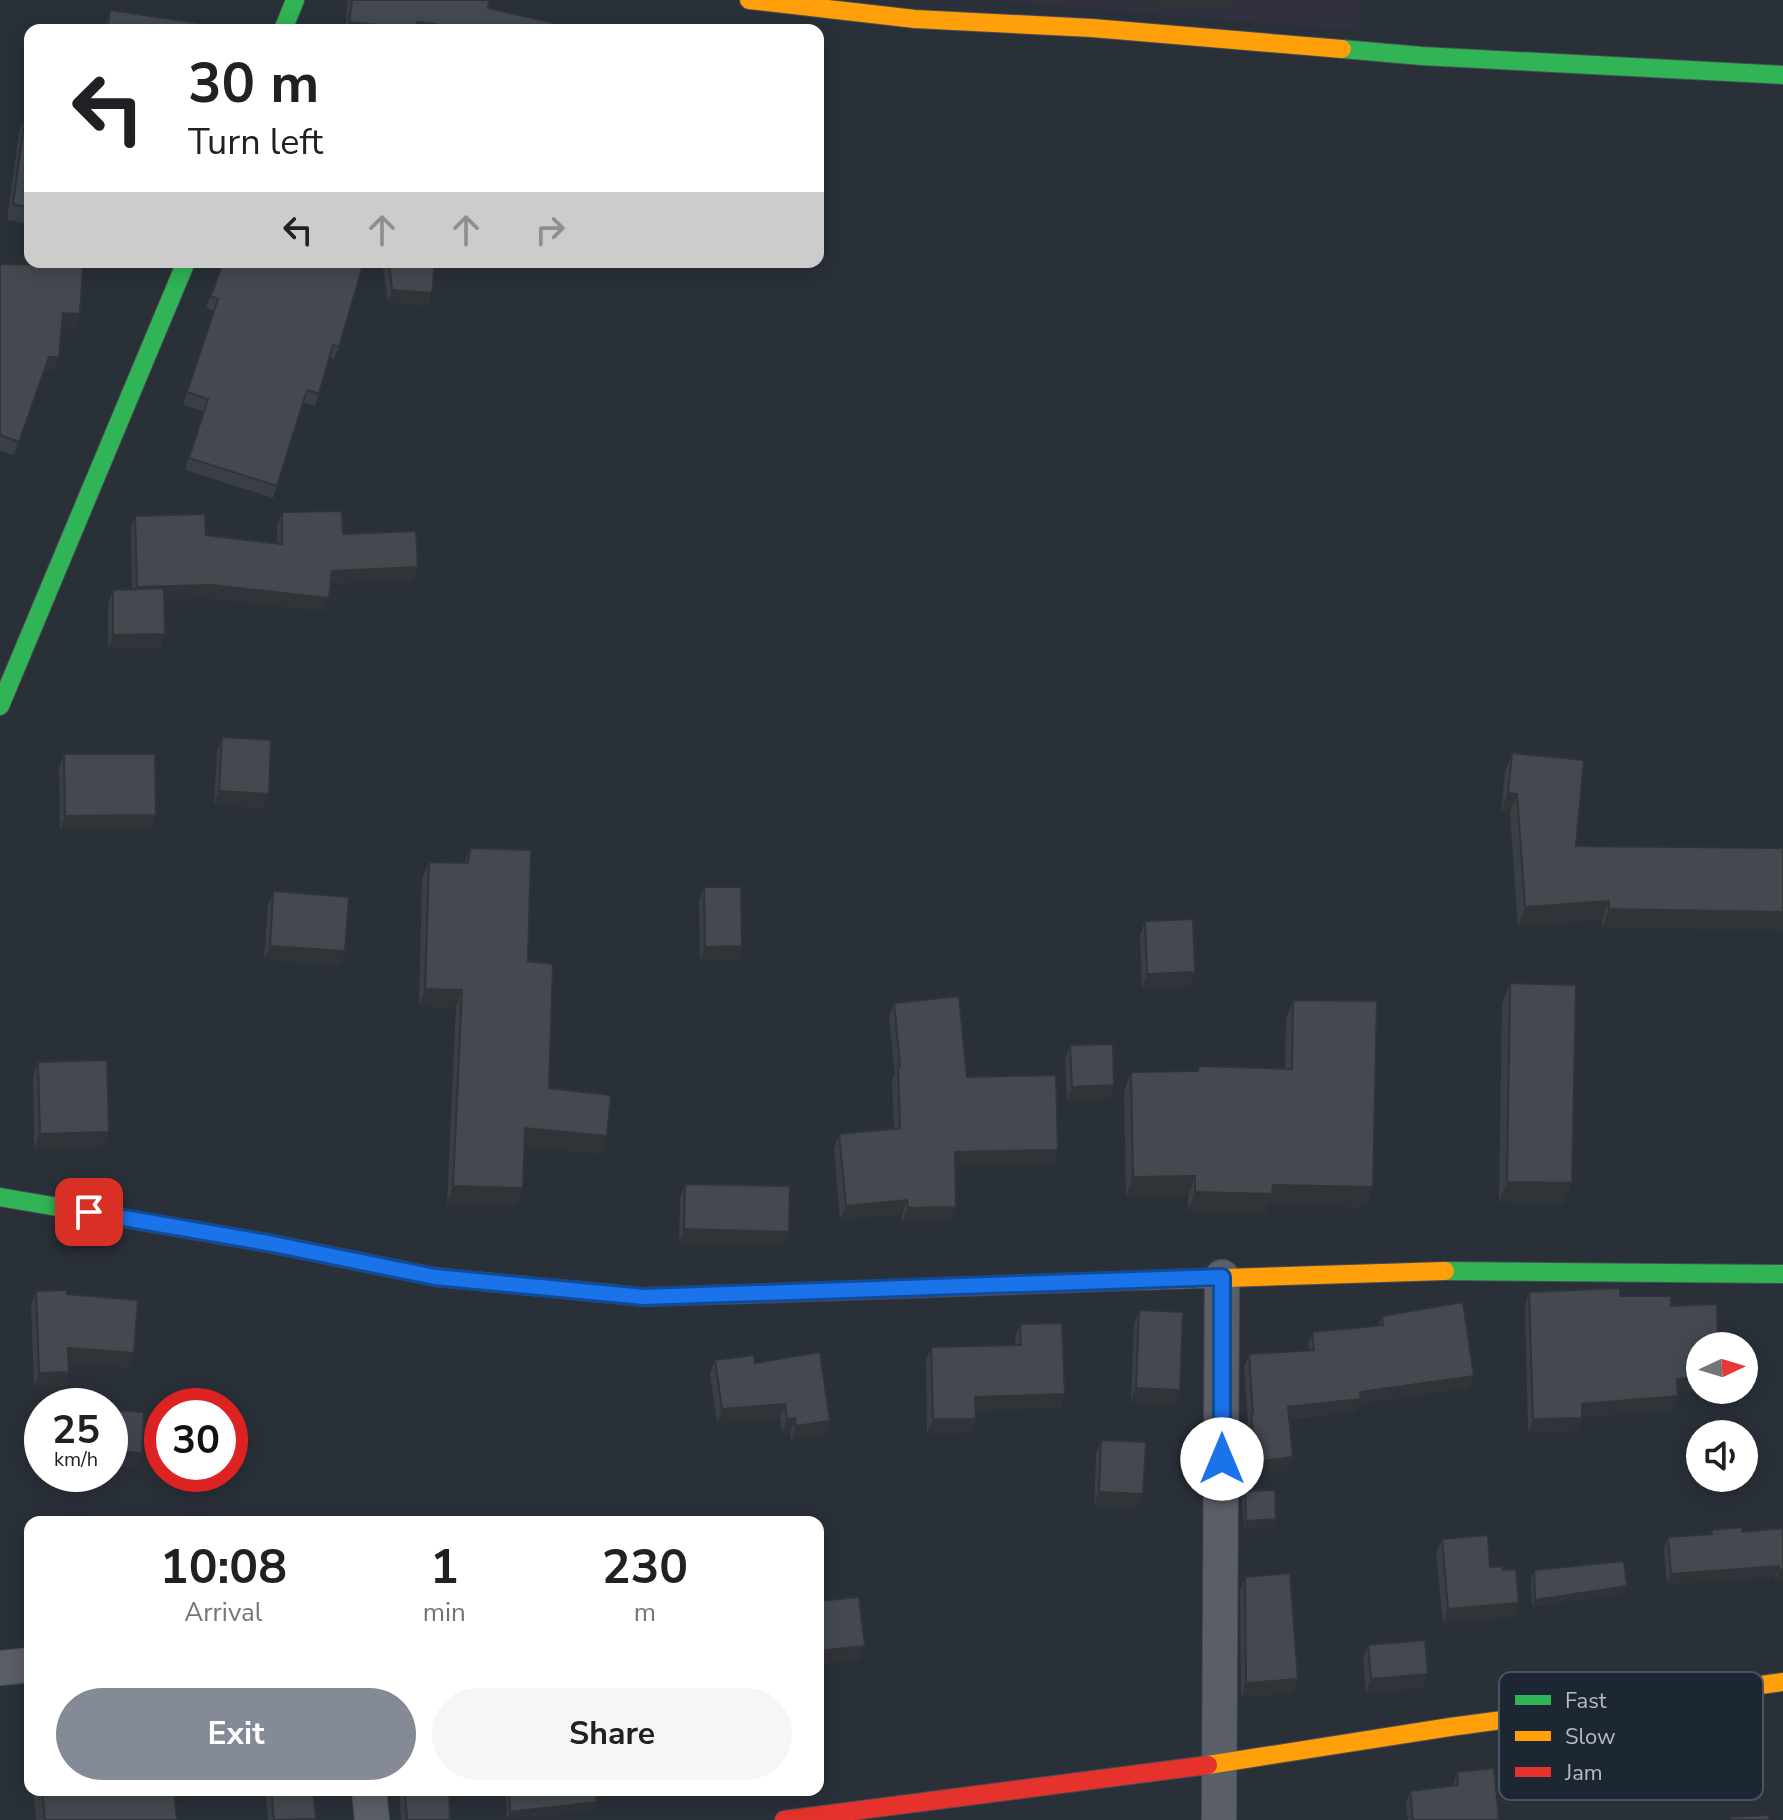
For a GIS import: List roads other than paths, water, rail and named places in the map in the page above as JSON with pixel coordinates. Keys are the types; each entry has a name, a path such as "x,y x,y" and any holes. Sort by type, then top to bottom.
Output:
{"street":[{"path":"285,24 295,0"},
{"path":"749,0 915,19 1092,28 1422,56 1783,75"},
{"path":"0,706 12,654 183,268"},
{"path":"0,1197 268,1243 435,1277 644,1297 1480,1270 1783,1274"},
{"path":"1219,1820 1222,1277"},
{"path":"0,1668 24,1666"},
{"path":"1763,1685 1783,1682"},
{"path":"784,1820 1221,1763 1499,1720"},
{"path":"370,1796 372,1820"}]}
